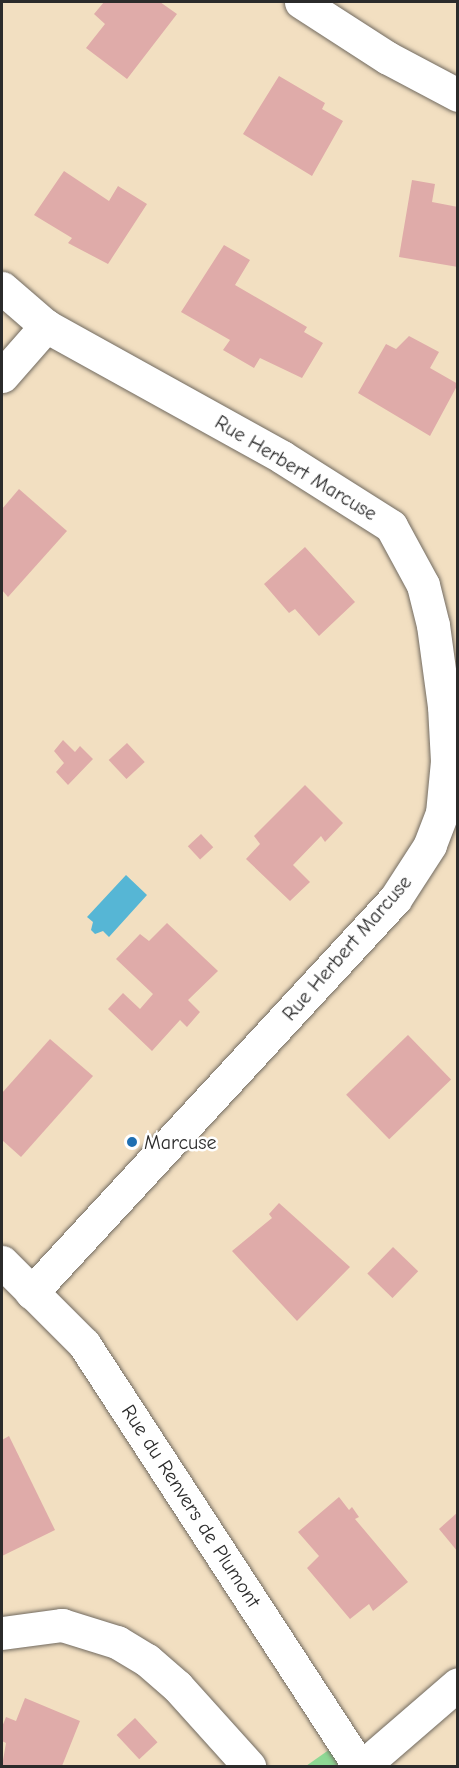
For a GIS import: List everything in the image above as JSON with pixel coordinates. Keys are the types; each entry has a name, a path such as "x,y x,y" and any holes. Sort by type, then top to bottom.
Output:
{"street":[{"path":"300,2 388,58 458,95"},
{"name":"Rue Herbert Marcuse","path":"2,288 46,326 282,457 391,526 423,585 433,625 444,706 447,761 442,813 430,845 395,898 31,1293"},
{"path":"2,376 46,326"},
{"name":"Rue du Renvers de Plumont","path":"2,1262 90,1354 361,1767"},
{"path":"2,1634 62,1625 117,1642 147,1660 177,1686 249,1767"},
{"path":"361,1767 458,1684"}],"green space":[{"path":"333,1747 343,1766 306,1766"}],"water":[{"path":"126,875 147,895 109,937 103,931 95,934 91,930 93,922 87,917"}],"building":[{"path":"104,2 160,2 177,14 127,79 86,48 105,24 94,14"},
{"path":"279,76 325,103 322,109 343,121 312,176 243,134"},
{"path":"64,171 109,201 118,186 147,204 108,264 68,243 72,238 34,215"},
{"path":"412,180 435,184 432,202 458,207 458,267 399,257"},
{"path":"224,245 250,260 235,285 307,327 304,332 323,343 302,378 260,358 254,368 223,350 230,340 181,312"},
{"path":"409,336 439,352 430,368 458,384 430,436 358,393 386,344 396,349"},
{"path":"19,489 67,531 8,597 2,590 2,509"},
{"path":"305,547 355,602 319,636 295,609 289,613 264,584"},
{"path":"63,740 75,752 80,746 93,759 68,785 56,772 64,763 54,751"},
{"path":"127,743 145,762 126,779 109,760"},
{"path":"305,785 343,823 325,842 321,836 293,865 310,882 290,901 246,859 260,844 254,836"},
{"path":"201,834 213,847 200,859 188,846"},
{"path":"167,923 218,971 188,1000 200,1012 187,1027 180,1020 152,1051 108,1009 123,993 140,1009 153,994 116,959 140,934 149,941"},
{"path":"408,1035 451,1080 389,1139 346,1095"},
{"path":"50,1039 93,1076 21,1157 2,1140 2,1093"},
{"path":"279,1203 350,1267 297,1321 232,1251 272,1218 269,1214"},
{"path":"393,1247 418,1271 392,1298 367,1274"},
{"path":"9,1436 55,1530 2,1556 2,1440"},
{"path":"339,1497 349,1510 352,1507 359,1517 355,1519 408,1582 373,1611 369,1604 350,1619 307,1568 319,1556 298,1532"},
{"path":"458,1512 458,1552 439,1529"},
{"path":"25,1698 80,1721 62,1766 2,1766 6,1743 2,1741 2,1727 6,1717 16,1721"},
{"path":"135,1718 158,1742 139,1759 117,1735"}],"place":[{"name":"Marcuse","path":"132,1142"}]}
